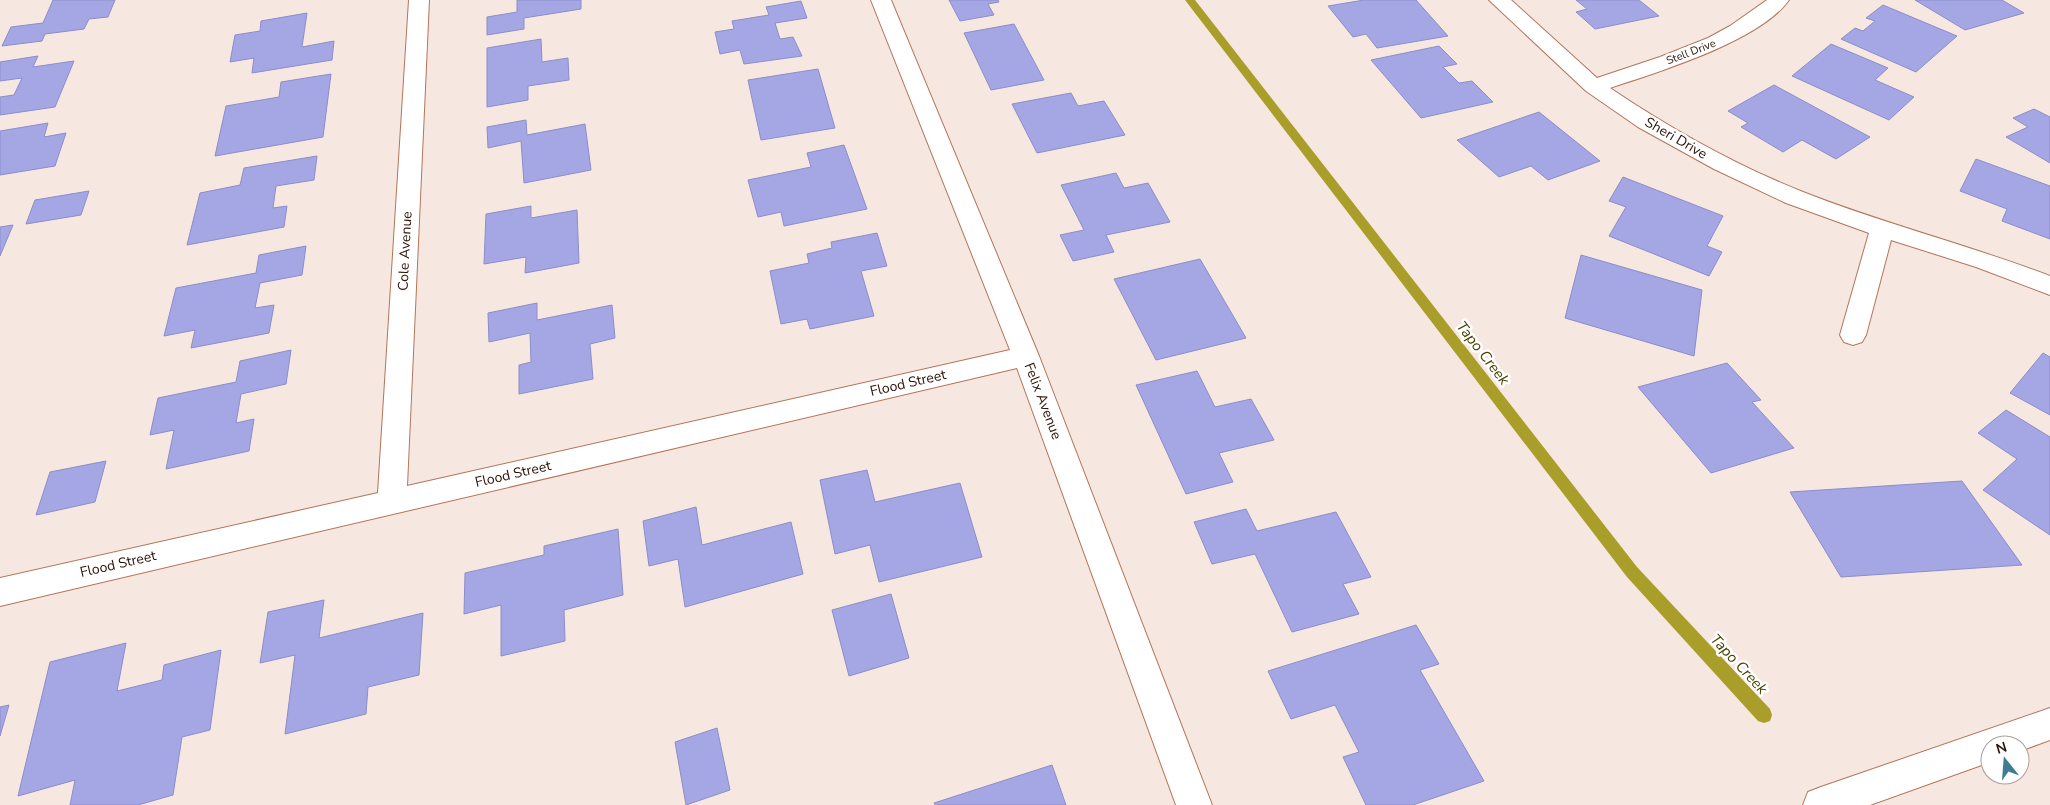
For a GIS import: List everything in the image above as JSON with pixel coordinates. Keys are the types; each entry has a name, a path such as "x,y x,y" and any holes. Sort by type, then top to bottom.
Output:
{"street":[{"name":"Cole Avenue","path":"392,502 419,0"},
{"name":"Felix Avenue","path":"882,0 1026,356 1194,805"},
{"name":"Sheri Drive","path":"1499,0 1594,86 1646,122 1722,164 1794,197 1985,261 2050,286"},
{"name":"Stell Drive","path":"1594,86 1688,54 1728,37 1761,16 1779,0"},
{"path":"1853,335 1882,228"},
{"name":"Flood Street","path":"0,592 1026,356"},
{"path":"2019,735 2050,724"},
{"path":"1821,805 1980,749"}],"building":[{"path":"53,0 115,0 108,17 89,19 84,29 45,34 42,41 2,46 11,27 43,23"},
{"path":"517,0 581,0 581,9 524,18 524,29 487,35 487,17 517,12"},
{"path":"949,0 998,0 999,2 988,4 994,15 960,21"},
{"path":"1364,0 1416,0 1448,36 1377,48 1366,34 1353,37 1328,6"},
{"path":"1576,0 1639,0 1659,16 1595,29 1576,12 1587,9"},
{"path":"1915,0 2002,0 2024,13 1965,30"},
{"path":"801,1 807,18 775,23 780,39 793,37 802,56 744,64 740,50 720,54 715,32 734,29 732,21 769,15 766,7"},
{"path":"1883,5 1957,36 1916,72 1841,39 1855,28 1863,31 1875,21 1866,18"},
{"path":"307,13 302,47 334,41 332,60 252,73 254,58 230,62 235,35 260,31 261,21"},
{"path":"1014,24 1044,80 991,90 964,33"},
{"path":"541,39 542,62 568,58 569,80 528,86 528,100 487,107 487,48"},
{"path":"1831,44 1888,68 1875,80 1914,97 1889,120 1792,76"},
{"path":"1439,46 1457,64 1443,67 1459,83 1472,81 1493,102 1421,118 1371,60"},
{"path":"38,56 33,67 74,61 55,107 0,115 0,97 14,95 22,78 0,81 0,62"},
{"path":"818,69 835,128 761,140 748,80"},
{"path":"331,74 323,137 215,156 226,106 279,97 281,82"},
{"path":"1774,85 1870,137 1836,159 1802,140 1783,152 1741,127 1748,123 1728,111"},
{"path":"1071,93 1078,106 1104,101 1125,135 1037,153 1012,104"},
{"path":"2034,109 2050,117 2050,163 2006,137 2028,127 2013,118"},
{"path":"1539,112 1600,161 1548,180 1531,166 1499,177 1457,140"},
{"path":"526,120 527,135 585,124 591,170 524,183 521,141 488,148 487,127"},
{"path":"48,123 44,137 66,133 55,166 0,175 0,131"},
{"path":"844,145 867,209 784,226 781,212 758,217 748,180 811,167 807,153"},
{"path":"317,156 314,180 276,186 273,208 287,206 284,227 187,245 200,193 240,185 244,168"},
{"path":"1976,159 2050,186 2050,239 2002,221 2007,209 1960,191"},
{"path":"1116,173 1124,188 1148,183 1170,222 1106,235 1114,252 1073,261 1060,235 1084,230 1061,185"},
{"path":"1623,177 1723,216 1707,246 1722,252 1709,276 1609,236 1626,207 1609,201"},
{"path":"89,191 81,215 26,224 35,200"},
{"path":"531,206 531,218 577,210 579,263 525,273 526,257 484,264 486,214"},
{"path":"13,225 0,256 0,227"},
{"path":"877,233 887,266 861,271 874,316 810,329 807,319 781,324 770,271 809,263 807,254 832,248 831,242"},
{"path":"306,246 302,275 260,283 255,308 274,305 269,333 191,348 195,330 164,336 176,288 256,273 259,255"},
{"path":"1581,255 1702,290 1694,356 1565,318"},
{"path":"1200,259 1246,338 1156,360 1114,279"},
{"path":"537,303 537,320 612,305 615,338 590,344 593,379 519,394 519,365 531,362 530,333 489,342 488,313"},
{"path":"291,350 286,384 241,394 236,423 254,419 249,451 166,469 174,430 150,435 158,398 236,382 240,361"},
{"path":"2043,353 2050,357 2050,415 2010,393"},
{"path":"1727,363 1761,400 1752,402 1794,448 1711,473 1638,387"},
{"path":"1197,371 1215,407 1251,399 1274,440 1219,453 1233,482 1186,494 1136,385"},
{"path":"2006,410 2050,437 2050,535 1983,490 2017,459 1978,433"},
{"path":"106,461 95,502 36,515 50,472"},
{"path":"867,470 875,502 960,483 982,557 879,582 870,545 835,554 820,480"},
{"path":"1962,481 2022,565 1841,577 1790,492"},
{"path":"696,507 702,545 791,522 803,574 685,607 678,559 649,566 643,521"},
{"path":"1246,509 1257,531 1336,512 1371,577 1343,584 1359,614 1292,632 1255,554 1212,564 1194,522"},
{"path":"618,529 623,595 564,610 565,641 501,656 501,605 464,614 465,573 544,555 544,546"},
{"path":"891,594 909,658 849,676 832,610"},
{"path":"324,600 319,638 423,613 419,675 368,687 366,714 285,734 295,655 260,663 268,612"},
{"path":"1416,625 1439,664 1420,670 1484,781 1413,805 1366,805 1343,757 1359,752 1335,705 1291,719 1268,671"},
{"path":"126,643 117,691 162,680 164,665 221,650 210,730 182,737 173,795 138,805 70,805 75,780 18,796 50,662"},
{"path":"9,705 0,736 0,707"},
{"path":"717,728 730,790 686,805 675,742"},
{"path":"1052,765 1066,805 935,805 934,803"}],"waterway":[{"name":"Tapo Creek","path":"1190,0 1632,572 1764,715"}]}
